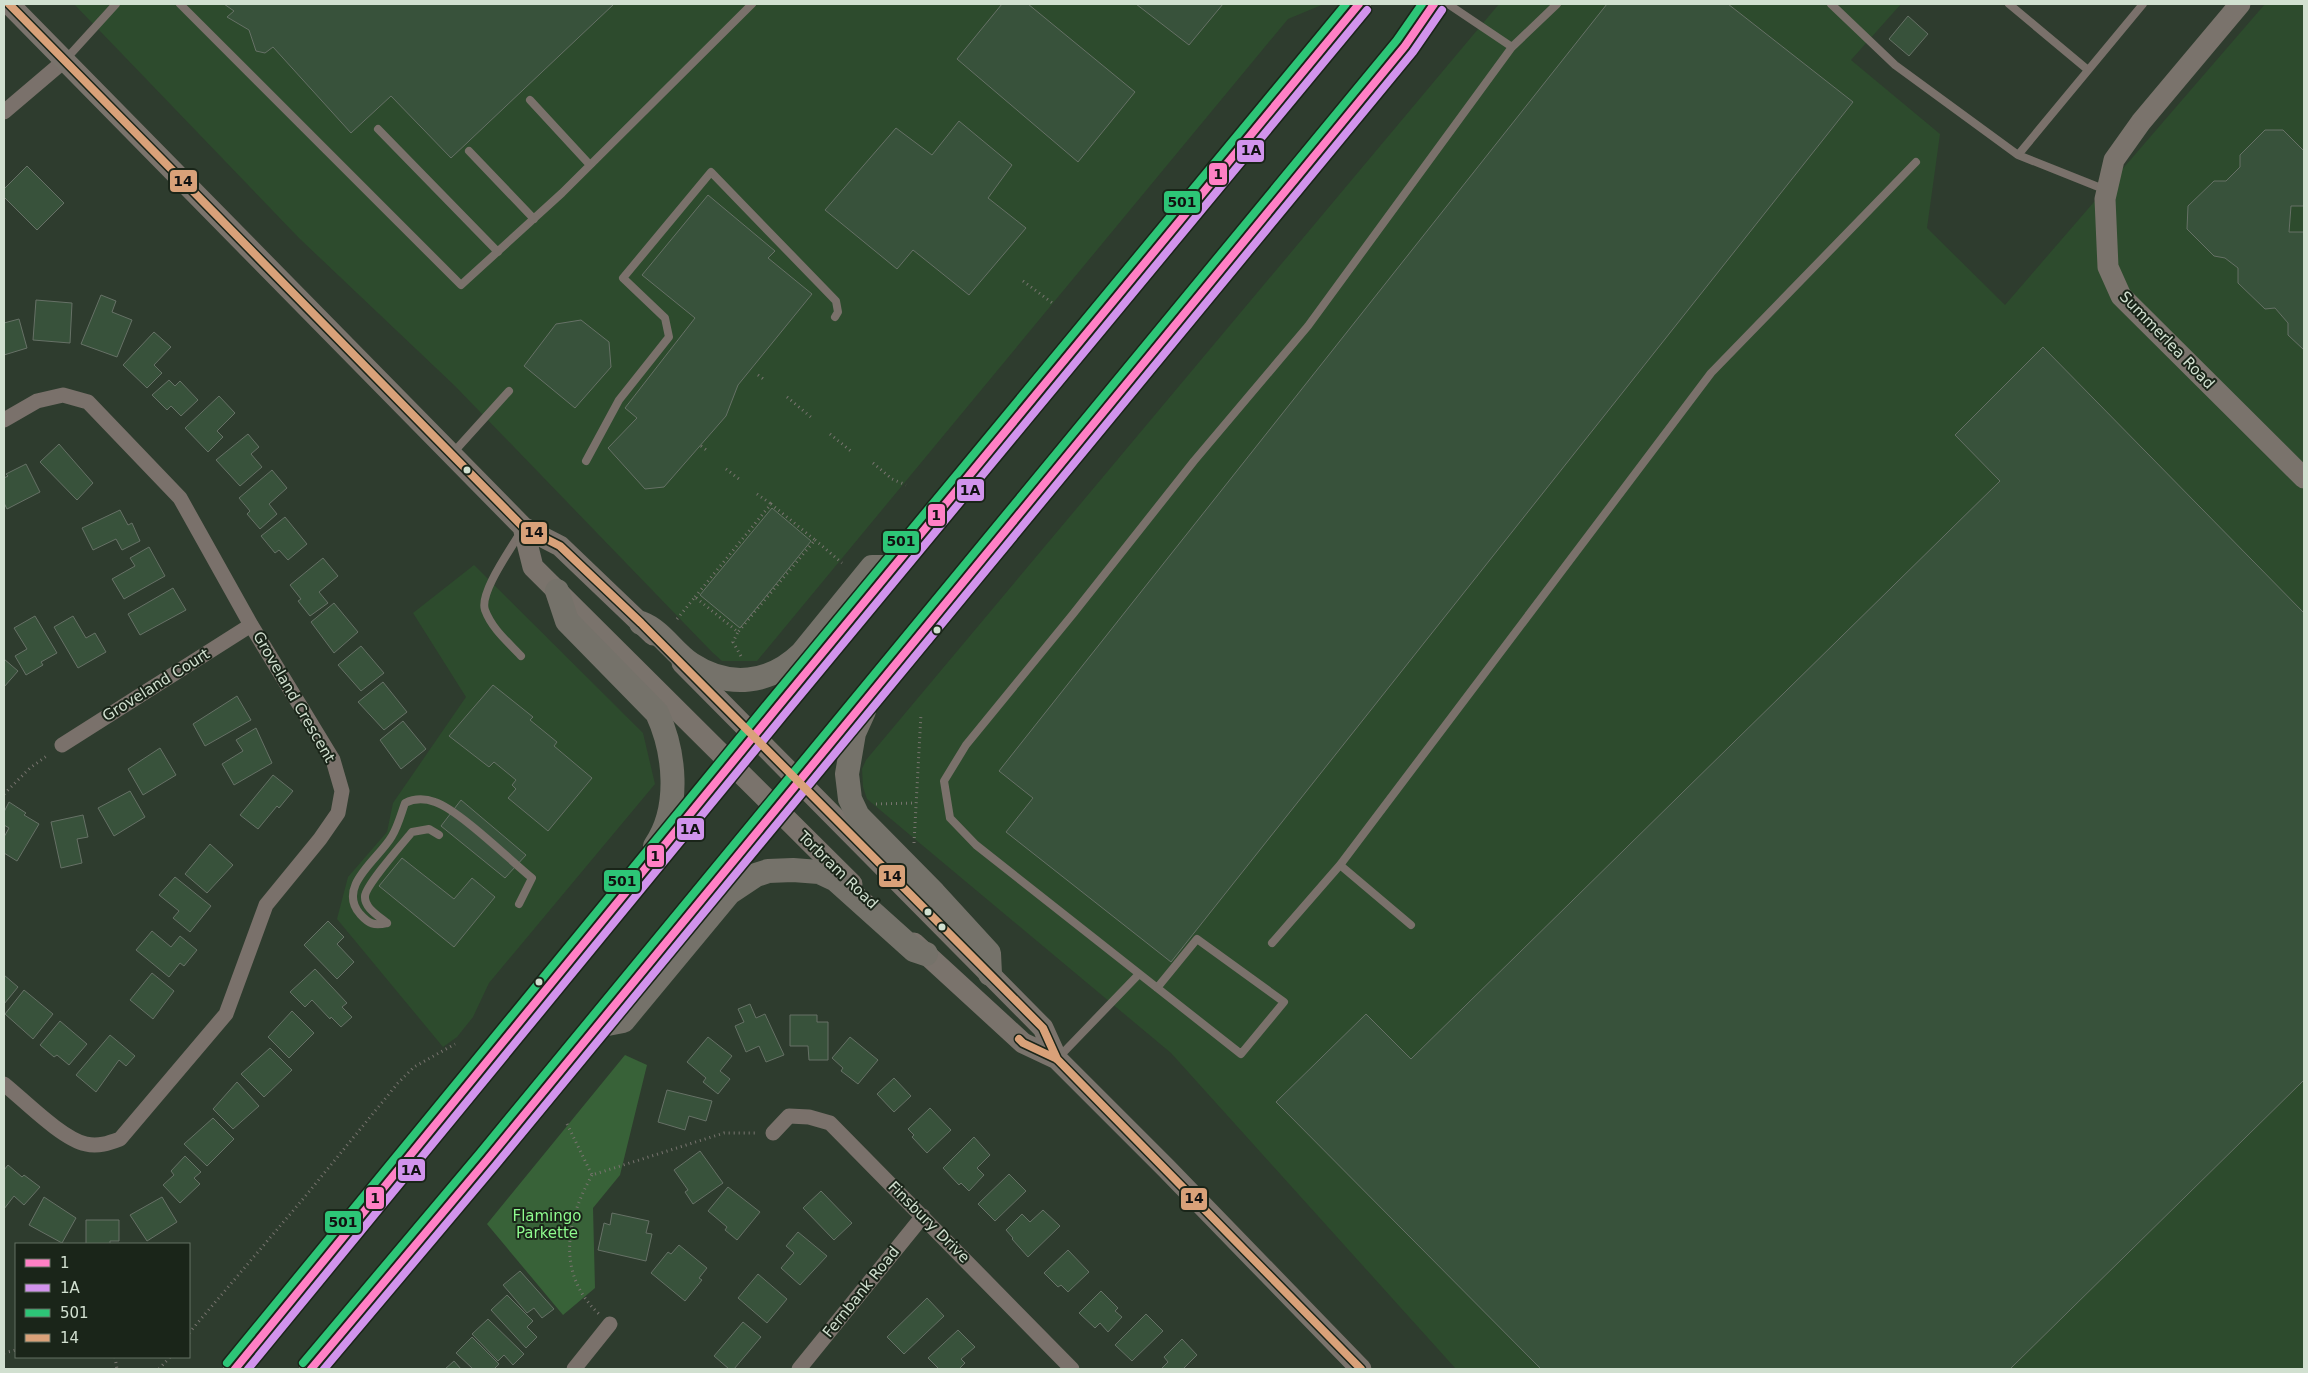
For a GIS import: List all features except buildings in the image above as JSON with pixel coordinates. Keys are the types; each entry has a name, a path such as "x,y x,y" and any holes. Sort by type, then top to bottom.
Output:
{"main road":[{"name":"Torbram Road","path":"9,4 523,527 560,546 755,736 1043,1028 1057,1059"},
{"path":"235,1369 1359,4"},
{"path":"311,1369 597,1026 914,639 1405,46 1434,4"},
{"name":"Summerlea Road","path":"2240,4 2136,130 2114,160 2105,199 2108,267 2121,296 2304,478"},
{"name":"Torbram Road","path":"523,527 533,567 775,809 926,954 1024,1043 1057,1059 1166,1168 1361,1369"},
{"path":"641,623 653,628 690,664 718,677 758,679 774,674 789,665 802,653 872,567 894,567"},
{"path":"557,591 567,622 657,713 666,732 672,772 669,808 665,824 659,839 616,896 614,908"},
{"path":"914,639 907,657 861,715 854,733 847,774 850,798 858,816 934,893 989,953 990,974"},
{"path":"597,1026 623,1021 729,893 756,875 768,871 819,872 836,880 914,950 926,954"}],"street":[{"path":"4,112 64,61"},
{"name":"Groveland Crescent","path":"4,420 37,401 63,395 88,402 180,498 251,625 332,760 342,791 338,813 266,905 226,1014 120,1139 103,1145 86,1144 67,1136 4,1084"},
{"name":"Groveland Court","path":"62,745 251,625"},
{"name":"Finsbury Drive","path":"773,1132 789,1116 809,1117 830,1123 1072,1369"},
{"name":"Fernbank Road","path":"799,1369 923,1216"},
{"path":"574,1369 610,1324"}],"lane":[{"path":"64,61 116,4"},
{"path":"180,4 461,286 590,165 752,4"},
{"path":"1448,4 1512,47"},
{"path":"1157,988 1197,939 1284,1002 1241,1054 1139,974 976,845 950,818 944,782 966,745 1079,607 1194,461 1308,326 1512,47 1557,4"},
{"path":"1831,4 1895,65 2018,155 2107,191"},
{"path":"2009,4 2088,70"},
{"path":"2018,155 2143,4"},
{"path":"530,100 590,165"},
{"path":"378,129 498,252"},
{"path":"469,151 534,219"},
{"path":"1272,943 1340,865 1711,373 1916,162"},
{"path":"586,461 619,400 669,337 665,318 623,278 711,172 836,301 838,312 834,317"},
{"path":"451,455 509,391"},
{"path":"522,656 494,626 484,608 487,588 523,527"},
{"path":"439,835 429,829 412,832 370,885 365,896 368,907 387,923 377,925 368,923 355,908 353,891 363,872 392,836 405,803 419,798 436,802 461,818 532,878 519,904"},
{"path":"1340,865 1411,925"},
{"path":"1057,1059 1139,974"}],"path":[{"path":"1022,281 1055,306"},
{"path":"758,375 766,381"},
{"path":"786,397 812,418"},
{"path":"830,434 852,452"},
{"path":"701,446 709,452"},
{"path":"873,463 892,479 906,486"},
{"path":"726,469 739,479"},
{"path":"757,494 842,563"},
{"path":"677,618 771,504"},
{"path":"744,662 732,642 738,632 815,540"},
{"path":"696,597 738,632"},
{"path":"914,848 921,714"},
{"path":"4,794 30,768 62,745"},
{"path":"870,804 916,803"},
{"path":"190,1331 303,1199 398,1083 414,1067 455,1044"},
{"path":"567,1124 592,1176"},
{"path":"610,1324 587,1303 572,1274 568,1254 572,1223 581,1195 592,1176 724,1133 773,1132"},
{"path":"158,1369 169,1358"}],"shaded area":[{"path":"74,4 1324,4 1288,19 757,661 722,661 455,386 299,238"},
{"path":"1499,4 1901,4 1851,60 1940,134 1927,228 2005,305 2265,4 2304,4 2304,1369 1456,1369 1171,1053 867,799 863,787 862,769 866,760"},
{"path":"474,565 643,733 655,784 489,983 473,1017 457,1037 443,1047 337,919 348,877 387,832 393,803 466,697 413,613"}],"green space":[{"name":"Flamingo Parkette","path":"625,1055 647,1065 620,1175 593,1208 595,1288 563,1315 487,1224"}],"transit line":[{"name":"14","path":"9,4 523,527 560,546 641,623 1043,1028 1057,1059"},
{"name":"501","path":"227,1363 768,703 1346,4"},
{"name":"1","path":"235,1369 776,709 1359,4"},
{"name":"501","path":"303,1363 479,1154 1397,40 1422,4"},
{"name":"1","path":"311,1369 487,1160 1405,46 1434,4"},
{"name":"1A","path":"248,1369 784,715 1367,10"},
{"name":"1A","path":"324,1369 495,1166 1413,52 1442,10"},
{"name":"14","path":"1019,1039 1023,1043 1057,1059 1361,1369"}]}
